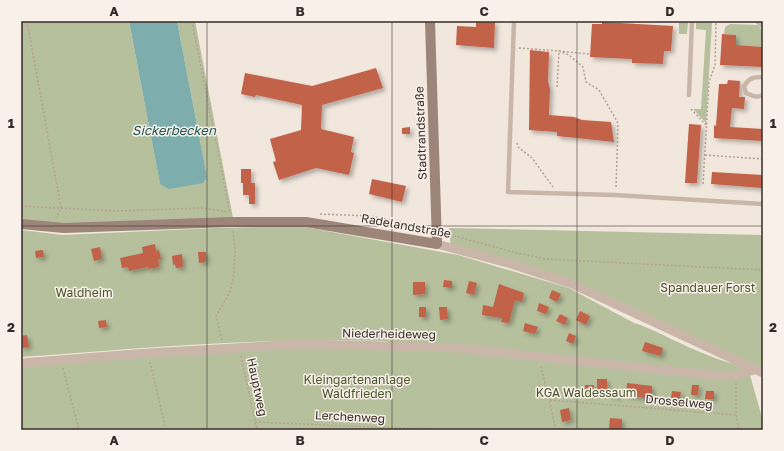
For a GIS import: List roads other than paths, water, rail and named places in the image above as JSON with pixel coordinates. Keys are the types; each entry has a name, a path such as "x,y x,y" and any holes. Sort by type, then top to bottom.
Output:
{"street":[{"name":"Stadtrandstraße","path":"430,21 437,244"},
{"name":"Radelandstraße","path":"21,224 64,228 232,222 306,222 437,244 511,264 572,284 759,372"},
{"name":"Niederheideweg","path":"21,363 148,353 301,344 457,348 722,376 759,372"}],"lane":[{"path":"514,21 508,192 615,195 763,204"},
{"path":"689,95 692,21"},
{"path":"758,21 763,26"},
{"path":"763,77 752,77 746,82 744,87 746,93 750,96 759,97 763,95"}],"water":[{"name":"Sickerbecken","path":"129,21 177,21 207,177 203,183 169,189 160,184"}],"park label":[{"name":"Spandauer Forst","path":"708,288"},
{"name":"Waldheim","path":"84,293"},
{"name":"Kleingartenanlage Waldfrieden","path":"357,387"},
{"name":"KGA Waldessaum","path":"586,393"}]}
